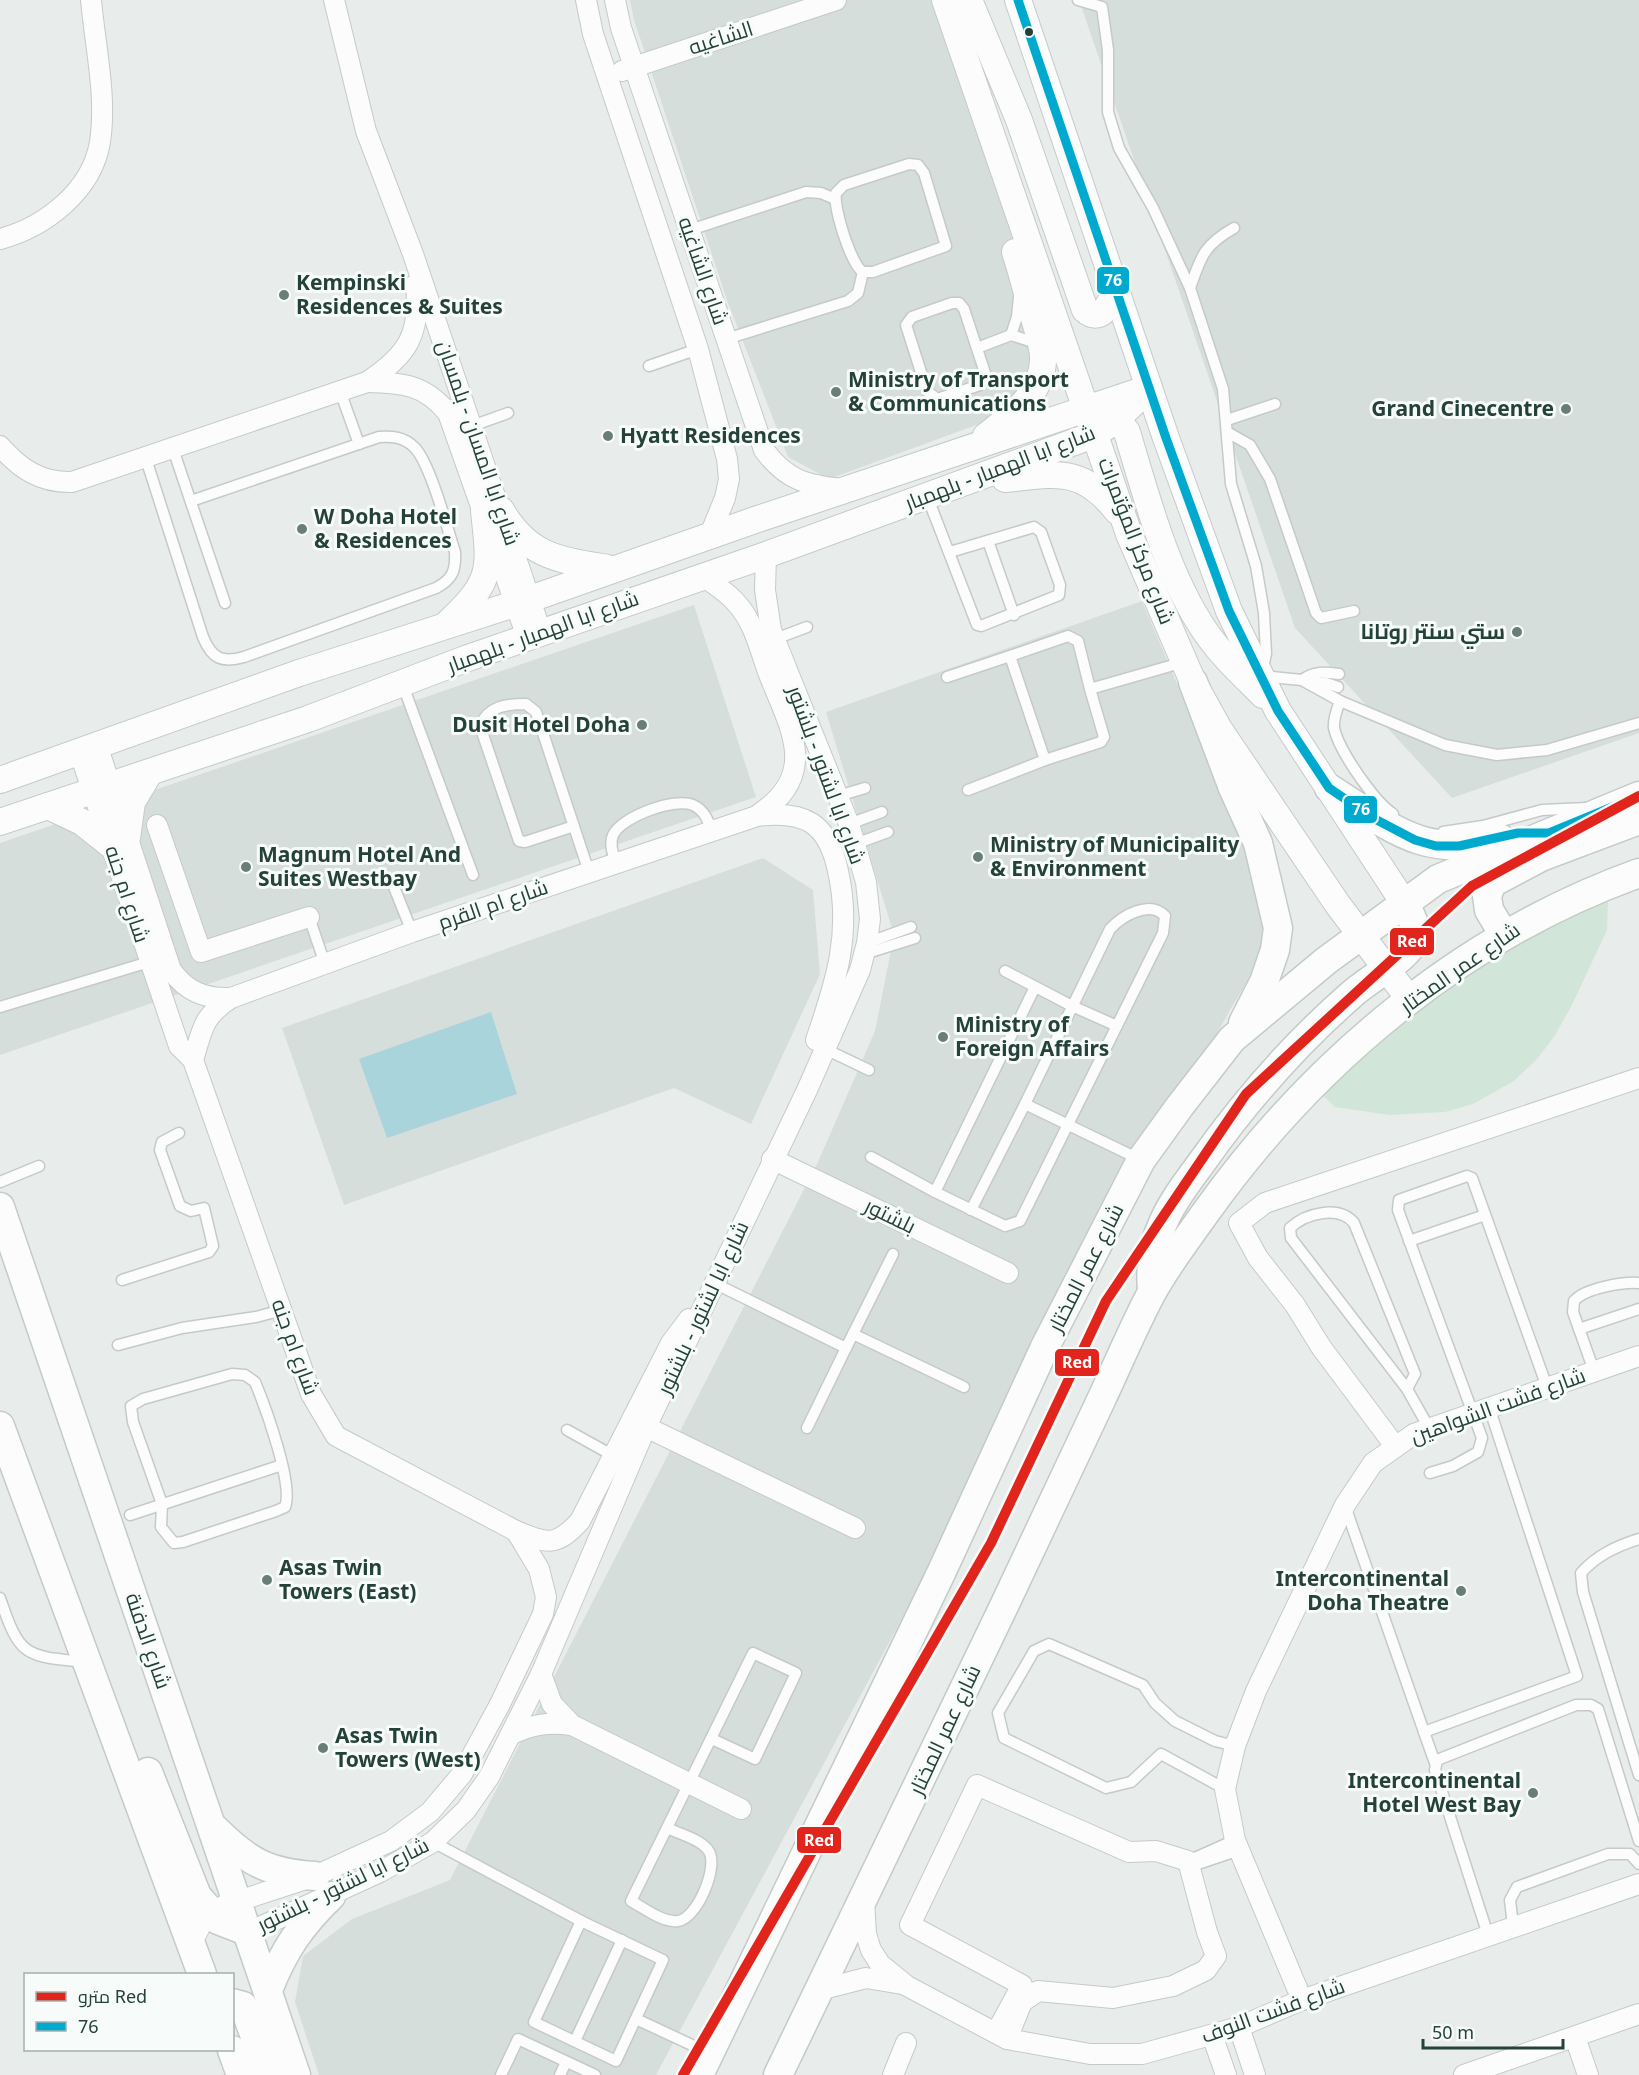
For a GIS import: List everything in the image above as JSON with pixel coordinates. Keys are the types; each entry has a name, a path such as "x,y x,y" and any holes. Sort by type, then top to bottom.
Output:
{"main road":[{"path":"1188,672 1233,788 1258,843 1278,928 1275,950 1264,982 1249,1014 1232,1039"},
{"path":"1329,788 1392,829 1436,846 1459,846 1518,832 1549,833"},
{"name":"شارع عمر المختار","path":"704,2064 942,1571 1044,1349 1141,1160 1232,1039 1360,934 1438,879 1639,796"},
{"path":"1504,935 1489,910 1487,896 1492,883 1541,858 1639,820"},
{"name":"شارع عمر المختار","path":"778,2075 864,1900 1152,1292 1220,1193 1263,1137 1305,1090 1410,1000 1454,967 1504,935 1566,901 1639,873"},
{"path":"1152,1292 1152,1256 1163,1223 1223,1131 1249,1099 1352,993 1410,947 1415,934 1414,920 1404,903"},
{"name":"شارع الدفنة","path":"0,1207 296,2075"},
{"path":"0,1426 202,1973"},
{"path":"20,1483 44,1512 55,1534 193,1886 211,1913 230,1927 249,1932"},
{"path":"209,1824 240,1854 258,1864 323,1886 283,1954 268,1990"},
{"path":"234,2004 243,2006 246,2012 269,2075"},
{"path":"233,2051 241,2075"}],"street":[{"path":"0,239 25,232 69,200 82,184 100,144 102,117 91,0"},
{"name":"شارع ابا المسان - بلمسان","path":"334,0 339,29 366,131 413,255 472,426 492,511"},
{"name":"شارع الشاغيه","path":"586,0 607,76 698,349 727,459 729,479 718,517 709,537"},
{"name":"شارع الشاغيه","path":"615,0 757,433 773,462 784,473 817,486 848,490"},
{"name":"الشاغيه","path":"607,76 836,0"},
{"name":"شارع مركز المؤتمرات","path":"945,0 1129,534 1188,672 1219,729 1338,905 1410,1000"},
{"path":"969,0 1019,120 1085,310 1093,314 1102,313 1110,305 1115,290"},
{"path":"1018,0 1115,290 1229,611 1278,711 1404,903"},
{"path":"974,446 1014,414 1028,398 1038,383 1042,368 1041,345 1019,264 980,147 977,116 980,101"},
{"name":"شارع ابا المسان - بلمسان","path":"0,446 28,472 57,483 96,476 367,382 389,368 408,346 413,335 417,305 413,255"},
{"name":"شارع ابا المسان - بلمسان","path":"367,382 417,388 429,393 440,404 455,428 492,511 534,634"},
{"name":"شارع ابا الهمبار - بلهمبار","path":"0,780 299,673 523,601 1149,388"},
{"name":"شارع ابا الهمبار - بلهمبار","path":"0,822 308,719 534,634 766,555 1096,434 1117,419 1149,388"},
{"path":"1087,409 1117,419 1127,432 1166,550 1190,605 1212,641 1278,711"},
{"path":"981,477 1003,479 1036,474 1063,474 1091,484 1116,510 1129,534"},
{"path":"492,511 540,552 555,559 612,569"},
{"path":"445,627 468,605 487,574 492,511"},
{"name":"شارع ابا لشتور - بلشتور","path":"211,1913 238,1901 323,1886 433,1842 471,1802 489,1777 541,1674 646,1427 772,1159 807,1090 866,949 870,919 866,882 849,824 775,639 767,610 766,555"},
{"name":"شارع ام القرم","path":"703,576 734,600 748,620 796,744 791,779 783,795 757,816"},
{"name":"شارع ام جنه","path":"88,748 119,842 149,962 179,1046 193,1060 311,1394 336,1436 516,1531 543,1542 564,1538 580,1521 671,1343 712,1290"},
{"path":"48,806 119,842 132,802 150,772"},
{"name":"شارع ام القرم","path":"193,1060 205,1020 212,1010 231,998 412,932 757,816 795,815 811,822 826,835 834,851 843,895 845,931 840,961 809,1065 807,1090"},
{"path":"157,825 201,952 309,917"},
{"name":"شارع ام القرم","path":"119,842 171,970 179,981 197,993 217,998 231,998"},
{"path":"1395,1446 1322,1347 1295,1305 1258,1258 1239,1223 1265,1203 1639,1078"},
{"name":"بلشتور","path":"772,1159 1008,1273"},
{"name":"شارع فشت الشواهين","path":"1302,2000 1237,1845 1225,1789 1235,1746 1256,1691 1345,1505 1373,1462 1395,1446 1429,1428 1639,1356"},
{"path":"646,1427 855,1528"},
{"name":"شارع ابا لشتور - بلشتور","path":"249,1932 323,1886 369,1852 410,1828 443,1799 478,1749 543,1614 546,1597 539,1569 516,1531"},
{"path":"541,1674 552,1704 572,1725 741,1809"},
{"path":"512,1734 544,1723 572,1725"},
{"path":"977,1785 1129,1852 1156,1851 1188,1864 1206,1932 1216,1956 1206,1970 1173,1986 1113,1998 1038,1991 1022,2002 1002,2036 1022,1984 910,1925 977,1785"},
{"name":"شارع فشت النوف","path":"864,1900 866,1934 871,1950 880,1964 907,1986 1002,2036 1090,2054 1142,2054 1239,2026 1302,2000 1639,1884"},
{"path":"191,1944 198,1928 211,1913"},
{"name":"شارع فشت النوف","path":"819,1990 866,1978 907,1986"},
{"path":"1464,2075 1639,2014"},
{"path":"1239,2026 1255,2075"},
{"path":"1212,2035 1226,2075"},
{"path":"1575,2037 1588,2075"},
{"path":"893,2075 906,2043"}],"lane":[{"path":"1078,0 1102,7 1108,50 1108,112 1119,148 1153,208 1190,288 1223,389 1231,484 1256,566 1264,613 1266,654 1261,676 1326,683 1338,687"},
{"path":"909,164 918,165 924,173 946,246 873,272 863,272 855,264 835,200 839,188 844,185 909,164"},
{"path":"690,230 806,192 821,193 835,200"},
{"path":"1190,288 1205,249 1216,238 1234,228"},
{"path":"1011,335 1018,309 1019,264"},
{"path":"726,339 848,301 858,293 863,272"},
{"path":"959,303 964,309 977,348 986,376 983,383 941,398 933,397 927,391 906,329 906,322 912,317 959,303"},
{"path":"977,348 1011,335 1041,345"},
{"path":"649,366 698,349"},
{"path":"340,391 359,444"},
{"path":"1227,426 1275,404"},
{"path":"472,426 508,413"},
{"path":"1227,426 1250,445 1270,478 1316,613 1321,618 1330,618 1354,611"},
{"path":"146,459 207,647 213,656 230,661 436,588 452,575 456,567 455,552 424,461 415,447 392,436 359,444 191,501"},
{"path":"173,449 225,603"},
{"path":"927,496 977,625 981,626 1014,615 1059,595 1061,590 1038,528 1034,527 950,552"},
{"path":"988,541 1014,615"},
{"path":"775,639 807,627"},
{"path":"947,677 1068,636 1078,641 1104,737 1101,742 1045,760 968,790"},
{"path":"1010,656 1045,760"},
{"path":"1090,689 1188,672"},
{"path":"1304,682 1310,674 1322,672 1339,674"},
{"path":"1304,682 1340,701 1445,745 1497,755 1546,750 1639,723"},
{"path":"402,683 473,874"},
{"path":"1340,701 1333,725 1337,737 1356,770 1385,808 1411,826 1447,832 1542,810 1605,809"},
{"path":"574,826 525,842 519,841 480,726 484,716 497,707 513,704 526,704 536,712 574,826 589,872"},
{"path":"838,796 865,788"},
{"path":"615,863 613,835 625,823 651,810 678,803 691,804 701,810 712,831"},
{"path":"849,824 882,812"},
{"path":"855,844 888,832"},
{"path":"394,887 412,932"},
{"path":"871,1157 935,1192 971,1210 1005,1226 1020,1221 1067,1122 1163,933 1165,916 1159,909 1150,908 1120,918 1110,929 971,1210"},
{"path":"309,917 326,964"},
{"path":"866,949 913,933"},
{"path":"0,1007 149,962"},
{"path":"1005,971 1116,1026"},
{"path":"935,1192 1035,987"},
{"path":"825,1049 869,1070"},
{"path":"1025,1104 1067,1122 1141,1160"},
{"path":"122,1280 208,1252 213,1246 204,1208 190,1212 180,1206 160,1149 162,1142 179,1133"},
{"path":"0,1182 39,1166"},
{"path":"1424,1732 1577,1676 1480,1410 1409,1241 1397,1206 1399,1200 1470,1177 1547,1387"},
{"path":"1407,1389 1415,1374 1354,1223 1347,1214 1334,1211 1298,1221 1290,1228 1291,1238 1407,1389 1429,1428"},
{"path":"1409,1241 1485,1215"},
{"path":"807,1428 893,1254"},
{"path":"1594,1371 1572,1306 1578,1296 1622,1283 1639,1283"},
{"path":"712,1290 846,1348"},
{"path":"1579,1329 1639,1309"},
{"path":"118,1345 182,1328 256,1317 282,1310"},
{"path":"853,1334 963,1387"},
{"path":"232,1374 245,1375 255,1382 282,1465 289,1491 285,1507 183,1542 174,1543 166,1537 161,1527 162,1504 130,1410 136,1401 232,1374"},
{"path":"1431,1473 1453,1466 1478,1452 1482,1438 1480,1410"},
{"path":"567,1430 612,1455"},
{"path":"130,1515 282,1465"},
{"path":"1345,1505 1435,1763 1488,1935"},
{"path":"1639,1539 1616,1546 1589,1564 1581,1573 1583,1592 1639,1775"},
{"path":"0,1598 12,1634 23,1648 39,1657 87,1662"},
{"path":"1225,1789 1161,1754 1131,1782 1106,1788 1004,1738 998,1713 1034,1651 1049,1644 1143,1685 1155,1703 1175,1721 1215,1741 1235,1746"},
{"path":"667,1828 702,1845 712,1858 713,1867 700,1899 687,1917 678,1921 666,1920 631,1901 753,1653 796,1673 755,1759 711,1739"},
{"path":"1435,1763 1576,1706 1591,1705 1598,1709 1639,1841"},
{"path":"433,1842 581,1921 663,1960 616,2061 534,2022 581,1921"},
{"path":"1188,1864 1237,1845"},
{"path":"1513,1926 1510,1900 1517,1887 1608,1854 1630,1854 1639,1864"},
{"path":"574,2042 622,1940"},
{"path":"636,2019 704,2064"},
{"path":"501,2075 518,2039 595,2075"},
{"path":"560,2075 566,2062"}],"shaded area":[{"path":"630,0 935,0 1011,220 1035,347 1023,403 979,424 829,479 788,457 728,303 634,20"},
{"path":"1079,0 1639,0 1639,733 1452,798 1295,628"},
{"path":"1142,601 1249,853 1268,949 1231,1008 656,2075 319,2075 295,2002 303,1956 352,1919 450,1880 818,1162 875,1031 894,935 826,712"},
{"path":"694,605 756,797 0,1055 0,843"},
{"path":"763,858 813,890 820,974 751,1124 674,1088 344,1205 282,1028"}],"green space":[{"path":"1608,899 1607,930 1571,1007 1554,1037 1537,1059 1514,1081 1473,1104 1445,1112 1389,1115 1335,1107 1322,1095 1416,1007 1536,930"}],"water":[{"path":"491,1012 517,1094 387,1138 359,1059"}],"metro line":[{"name":"Red","path":"683,2075 991,1543 1106,1301 1246,1094 1472,886 1639,796"}],"transit line":[{"name":"76","path":"1018,0 1166,438 1229,611 1278,711 1329,788 1373,818 1415,840 1436,846 1459,846 1518,833 1549,833 1639,796"}],"place":[{"name":"Kempinski Residences & Suites","path":"284,295"},
{"name":"Ministry of Transport & Communications","path":"836,392"},
{"name":"Grand Cinecentre","path":"1566,409"},
{"name":"Hyatt Residences","path":"608,436"},
{"name":"W Doha Hotel & Residences","path":"302,529"},
{"name":"ستي سنتر روتانا","path":"1517,632"},
{"name":"Dusit Hotel Doha","path":"642,725"},
{"name":"Ministry of Municipality & Environment","path":"978,857"},
{"name":"Magnum Hotel And Suites Westbay","path":"246,867"},
{"name":"Ministry of Foreign Affairs","path":"943,1037"},
{"name":"Asas Twin Towers (East)","path":"267,1580"},
{"name":"Intercontinental Doha Theatre","path":"1461,1591"},
{"name":"Asas Twin Towers (West)","path":"323,1748"},
{"name":"Intercontinental Hotel West Bay","path":"1533,1793"}]}
